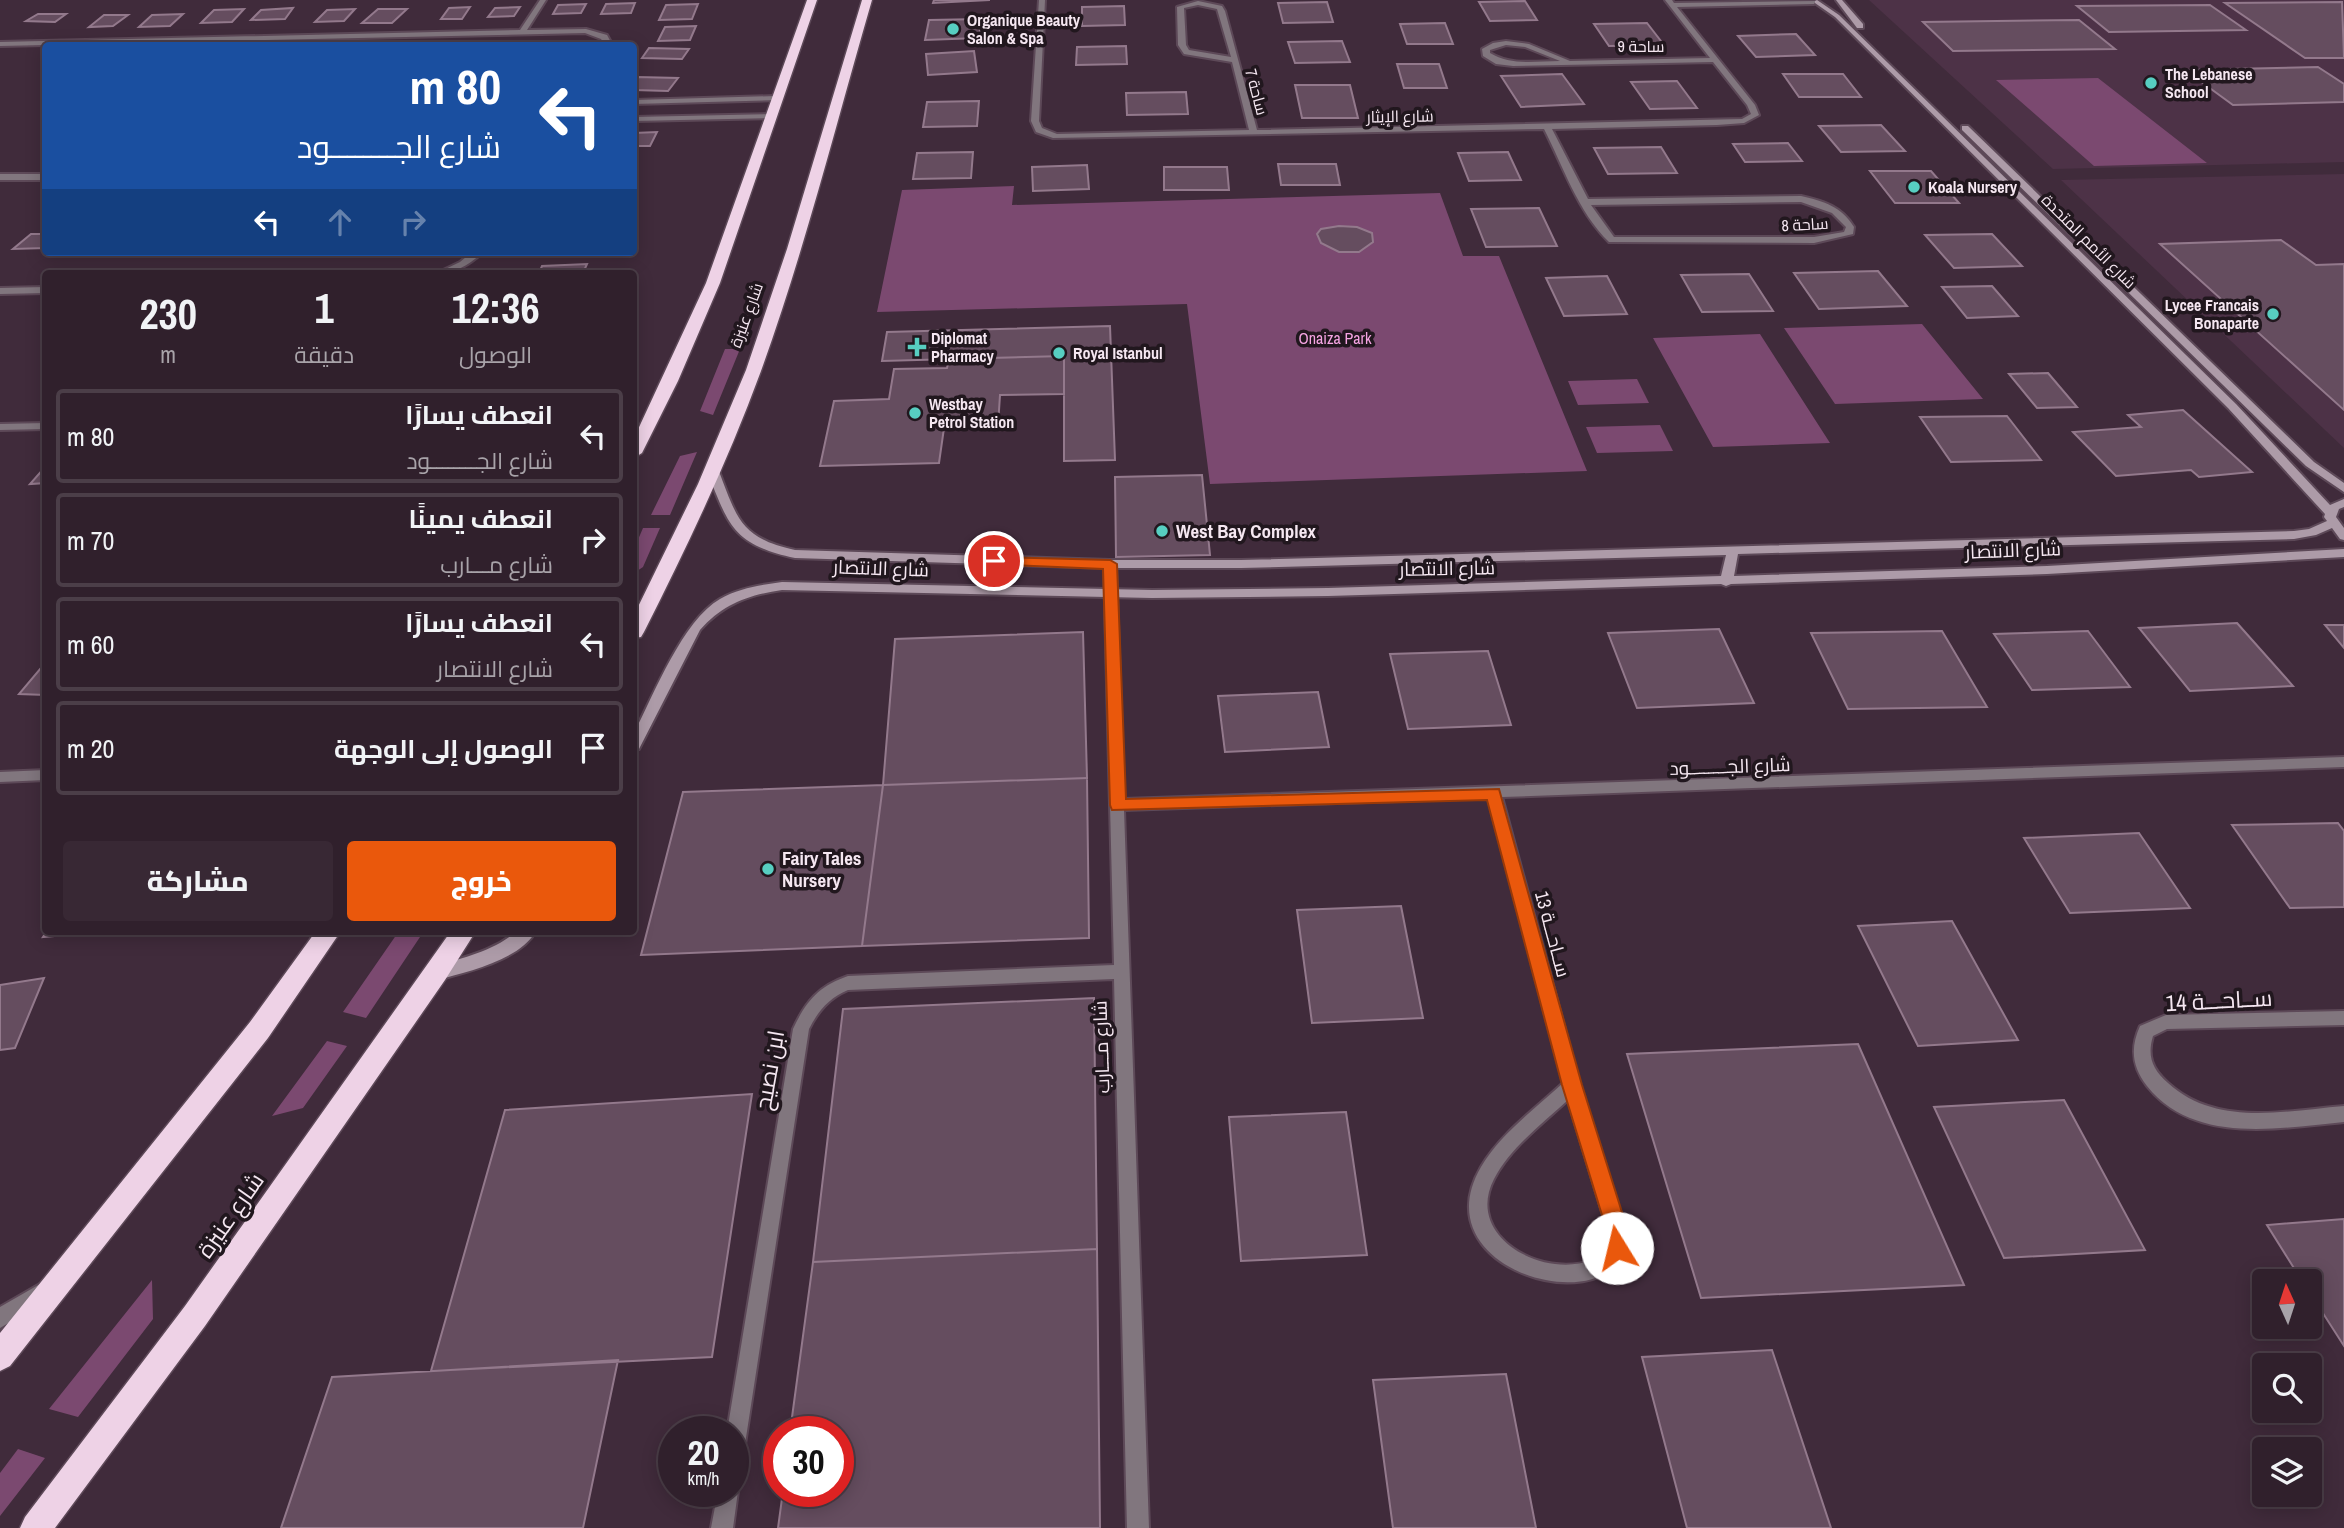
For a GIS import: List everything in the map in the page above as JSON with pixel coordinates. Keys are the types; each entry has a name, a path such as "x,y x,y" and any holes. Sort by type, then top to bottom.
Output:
{"highway":[{"path":"637,447 670,381 713,283 812,0"},
{"name":"شارع عنيزة","path":"637,626 666,571 712,469 771,321 867,0"},
{"path":"0,1356 259,1030 326,935"},
{"name":"شارع عنيزة","path":"36,1528 203,1304 437,974 461,935"}],"street":[{"path":"522,32 543,0"},
{"name":"شارع الإيثار","path":"1042,0 1035,121 1039,130 1065,136 1735,123 1750,119 1755,115 1754,109 1670,3"},
{"path":"1812,1 1839,0"},
{"name":"شارع الأمم المتحدة","path":"1839,0 1852,17 1938,102 2310,464 2344,488"},
{"name":"شارع الإيثار","path":"1670,3 1812,1"},
{"name":"شارع الأمم المتحدة","path":"1812,1 1838,16 2232,406 2331,517 2344,536"},
{"name":"ساحة 7","path":"1234,60 1194,54 1183,48 1180,8 1198,3 1220,7 1254,132"},
{"path":"100,42 586,31 604,37 607,42"},
{"path":"347,42 351,37"},
{"path":"0,44 42,43"},
{"name":"ساحة 9","path":"1567,61 1521,44 1501,43 1486,49 1486,54 1491,58 1513,64 1716,60"},
{"path":"637,102 776,99"},
{"path":"678,118 686,101"},
{"path":"637,119 771,116"},
{"name":"ساحة 8","path":"1547,127 1587,202 1607,237 1621,241 1814,240 1847,234 1850,227 1845,218 1832,209 1801,199 1587,202"},
{"path":"0,177 42,177"},
{"path":"449,270 473,256"},
{"path":"0,291 42,290"},
{"path":"0,427 42,426"},
{"name":"شارع الانتصار","path":"712,469 742,535 754,543 777,551 808,555 1110,564 1241,564 2263,537 2312,531 2331,517 2334,507 2344,503"},
{"path":"1726,582 1733,551"},
{"name":"شارع الانتصار","path":"637,739 695,628 709,612 754,590 782,586 1112,594 1328,592 1726,582 2047,570 2344,553"},
{"name":"شارع مـــارب","path":"1110,564 1138,1528"},
{"name":"شارع الجــــــــود","path":"1118,805 2344,762"},
{"path":"0,777 42,775"},
{"name":"ســاحـــة 13","path":"1494,793 1572,1085 1615,1225 1617,1248 1603,1264 1575,1273 1542,1270 1510,1260 1490,1244 1479,1221 1479,1195 1487,1174 1502,1155 1572,1085"},
{"path":"437,974 475,964 507,950 524,935"},
{"name":"ابن نصيح","path":"740,1416 801,1029 811,1007 829,989 848,983 1120,972"},
{"name":"ســاحـــة 14","path":"2344,1018 2166,1022 2146,1031 2139,1051 2148,1074 2170,1099 2199,1115 2229,1121 2344,1114"},
{"path":"0,1318 58,1280"},
{"path":"722,1528 725,1507"}],"shaded area":[{"name":"The Lebanese School","path":"1869,0 2344,0 2344,162 2053,169"},
{"name":"Lycee Francais Bonaparte","path":"2344,174 2344,448 2061,180"}],"green space":[{"path":"2098,78 2207,163 2094,166 1996,80"},
{"name":"Onaiza Park","path":"1014,186 1012,205 1440,193 1463,256 1499,256 1587,471 1210,484 1187,304 877,312 902,190"},
{"path":"1922,324 1983,399 1835,404 1784,328"},
{"path":"1760,334 1830,443 1713,447 1653,338"},
{"path":"725,349 740,349 713,415 700,411"},
{"path":"1637,379 1649,403 1578,405 1568,381"},
{"path":"1660,425 1673,451 1597,453 1586,427"},
{"path":"697,452 670,515 651,515 680,456"},
{"path":"643,528 660,528 643,567 637,571 637,542"},
{"path":"396,935 421,935 366,1018 343,1012"},
{"path":"327,1041 347,1046 303,1108 272,1116"},
{"path":"152,1280 153,1319 78,1417 49,1409"},
{"path":"18,1449 45,1458 0,1516 0,1473"}],"building":[{"path":"934,0 990,0 933,3"},
{"path":"1525,1 1537,20 1490,21 1479,2"},
{"path":"1327,2 1333,22 1283,23 1278,3"},
{"path":"2342,2 2344,58 2305,58 2225,3"},
{"path":"635,3 631,13 601,14 606,4"},
{"path":"586,4 581,13 553,14 558,5"},
{"path":"698,4 692,19 659,20 666,5"},
{"path":"2210,5 2246,30 2109,32 2077,6"},
{"path":"1124,6 1125,25 1082,26 1082,7"},
{"path":"470,7 462,19 441,19 449,8"},
{"path":"520,7 514,16 488,17 495,8"},
{"path":"293,8 285,19 251,20 261,10"},
{"path":"244,9 232,22 201,23 214,10"},
{"path":"355,9 344,21 315,22 327,10"},
{"path":"378,9 407,9 392,23 362,23"},
{"path":"38,14 66,14 55,22 26,21"},
{"path":"183,14 170,26 139,27 152,15"},
{"path":"104,15 128,15 113,26 89,27"},
{"name":"Organique Beauty Salon & Spa","path":"981,19 979,38 925,40 929,20"},
{"path":"2079,20 2115,49 1953,51 1923,22"},
{"path":"1445,23 1453,44 1407,44 1400,24"},
{"path":"1647,23 1664,45 1609,46 1594,24"},
{"path":"696,26 690,40 658,41 665,27"},
{"path":"1796,34 1815,55 1756,57 1738,36"},
{"path":"1342,41 1350,62 1295,63 1288,42"},
{"path":"1126,46 1127,64 1076,65 1077,47"},
{"path":"649,48 689,49 682,59 642,58"},
{"path":"974,51 977,72 928,75 926,54"},
{"path":"1397,64 1439,64 1447,88 1404,88"},
{"path":"2318,67 2344,84 2344,102 2233,105 2185,70"},
{"path":"1562,74 1584,104 1521,107 1501,76"},
{"path":"1783,74 1843,74 1861,97 1799,97"},
{"path":"637,77 678,78 668,91 637,90"},
{"path":"1677,81 1697,108 1650,109 1631,82"},
{"path":"1295,85 1350,85 1358,118 1302,118"},
{"path":"1186,92 1188,114 1127,115 1126,93"},
{"path":"979,101 977,126 923,127 927,102"},
{"path":"1881,125 1905,151 1841,152 1819,126"},
{"path":"657,132 650,146 637,146 637,133"},
{"path":"1788,143 1802,161 1745,162 1733,144"},
{"path":"1661,147 1677,173 1608,174 1594,148"},
{"path":"973,152 971,178 913,179 917,153"},
{"path":"1508,152 1521,180 1469,181 1458,153"},
{"path":"1278,164 1336,164 1340,185 1281,185"},
{"path":"1087,165 1089,189 1033,191 1032,167"},
{"path":"1164,167 1227,167 1229,190 1164,190"},
{"name":"Koala Nursery","path":"1870,171 1931,171 1959,203 1895,203"},
{"path":"1539,208 1557,246 1486,247 1471,209"},
{"path":"1357,227 1372,233 1373,242 1359,252 1339,252 1321,243 1317,234 1321,229"},
{"path":"31,234 42,234 42,248 13,249"},
{"path":"1992,234 2022,266 1954,268 1925,235"},
{"path":"2281,240 2316,265 2344,264 2344,410 2160,244"},
{"path":"587,264 584,270 540,270 542,266"},
{"path":"1878,271 1907,306 1819,309 1794,273"},
{"path":"1749,274 1773,311 1702,312 1681,275"},
{"path":"1607,276 1627,314 1564,316 1546,278"},
{"path":"1992,286 2018,316 1967,318 1942,287"},
{"path":"1110,326 1115,460 1064,461 1064,356 882,361 887,332"},
{"name":"Westbay Petrol Station","path":"1064,356 1064,394 1000,395 998,426 944,428 939,463 820,466 834,401 889,399 894,369 947,368 949,359"},
{"path":"2048,373 2077,407 2037,408 2009,374"},
{"path":"2183,410 2252,472 2199,477 2191,470 2116,476 2073,432 2141,427 2128,415"},
{"path":"2007,416 2041,460 1951,462 1920,417"},
{"path":"42,470 42,483 30,484"},
{"name":"West Bay Complex","path":"1202,475 1210,555 1116,557 1115,477"},
{"path":"2237,623 2293,686 2190,691 2139,628"},
{"path":"2325,625 2344,625 2344,648"},
{"path":"1719,629 1754,703 1637,708 1608,633"},
{"path":"1942,631 1987,707 1848,709 1811,633"},
{"path":"2088,631 2130,687 2032,690 1994,634"},
{"path":"1083,632 1087,778 883,785 895,639"},
{"path":"1488,651 1511,725 1408,729 1390,654"},
{"path":"42,667 42,695 19,694"},
{"path":"1318,692 1329,747 1225,752 1218,696"},
{"path":"1087,778 1089,938 862,946 883,785"},
{"name":"Fairy Tales Nursery","path":"883,785 862,946 641,955 683,792"},
{"path":"2338,823 2344,831 2344,907 2290,908 2232,825"},
{"path":"2139,833 2190,908 2070,913 2024,838"},
{"path":"1401,906 1423,1018 1312,1023 1297,910"},
{"path":"1952,921 2018,1040 1918,1046 1858,926"},
{"path":"44,978 15,1048 0,1050 0,985"},
{"path":"1094,998 1097,1249 813,1262 843,1009"},
{"path":"1858,1044 1964,1285 1701,1298 1627,1054"},
{"path":"752,1094 712,1357 431,1371 505,1110"},
{"path":"2064,1100 2145,1250 2004,1258 1934,1107"},
{"path":"1346,1112 1367,1255 1241,1261 1229,1117"},
{"path":"2344,1219 2344,1346 2322,1312 2322,1269 2294,1269 2267,1225"},
{"path":"1097,1249 1100,1528 778,1528 781,1507 854,1507 854,1416 792,1416 813,1262"},
{"path":"1772,1350 1831,1528 1687,1528 1642,1357"},
{"path":"618,1360 583,1528 281,1528 332,1377"},
{"path":"1506,1374 1536,1528 1393,1528 1373,1380"}],"place":[{"name":"Organique Beauty Salon & Spa","path":"953,29"},
{"name":"The Lebanese School","path":"2151,83"},
{"name":"Koala Nursery","path":"1914,187"},
{"name":"Lycee Francais Bonaparte","path":"2273,314"},
{"name":"Diplomat Pharmacy","path":"917,347"},
{"name":"Royal Istanbul","path":"1059,353"},
{"name":"Westbay Petrol Station","path":"915,413"},
{"name":"West Bay Complex","path":"1162,531"},
{"name":"Fairy Tales Nursery","path":"768,869"}],"route":[{"path":"994,561 1110,564 1118,805 1494,793 1572,1085 1615,1225 1617,1248"}]}
